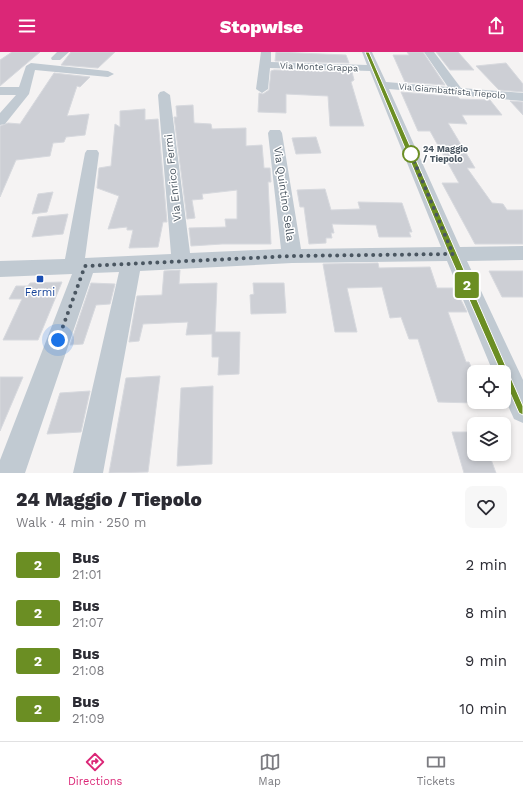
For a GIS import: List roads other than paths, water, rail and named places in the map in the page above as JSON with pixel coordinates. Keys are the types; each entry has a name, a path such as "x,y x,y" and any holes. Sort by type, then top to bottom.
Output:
{"street":[{"name":"Via Monte Grappa","path":"262,89 266,52"},
{"path":"367,52 453,254 523,410"},
{"path":"429,52 458,92"},
{"name":"Via Monte Grappa","path":"265,65 374,68"},
{"path":"0,121 23,91 32,66 108,74"},
{"name":"Via Giambattista Tiepolo","path":"382,85 523,97"},
{"path":"0,91 23,91"},
{"name":"Via Enrico Fermi","path":"164,95 181,262"},
{"name":"Via Quintino Sella","path":"275,133 292,256"},
{"path":"10,473 79,266 92,153"},
{"path":"0,268 181,262 292,256 523,253"},
{"path":"88,473 131,264"}],"place":[{"name":"24 Maggio / Tiepolo","path":"411,154"},
{"name":"Fermi","path":"40,279"}]}
